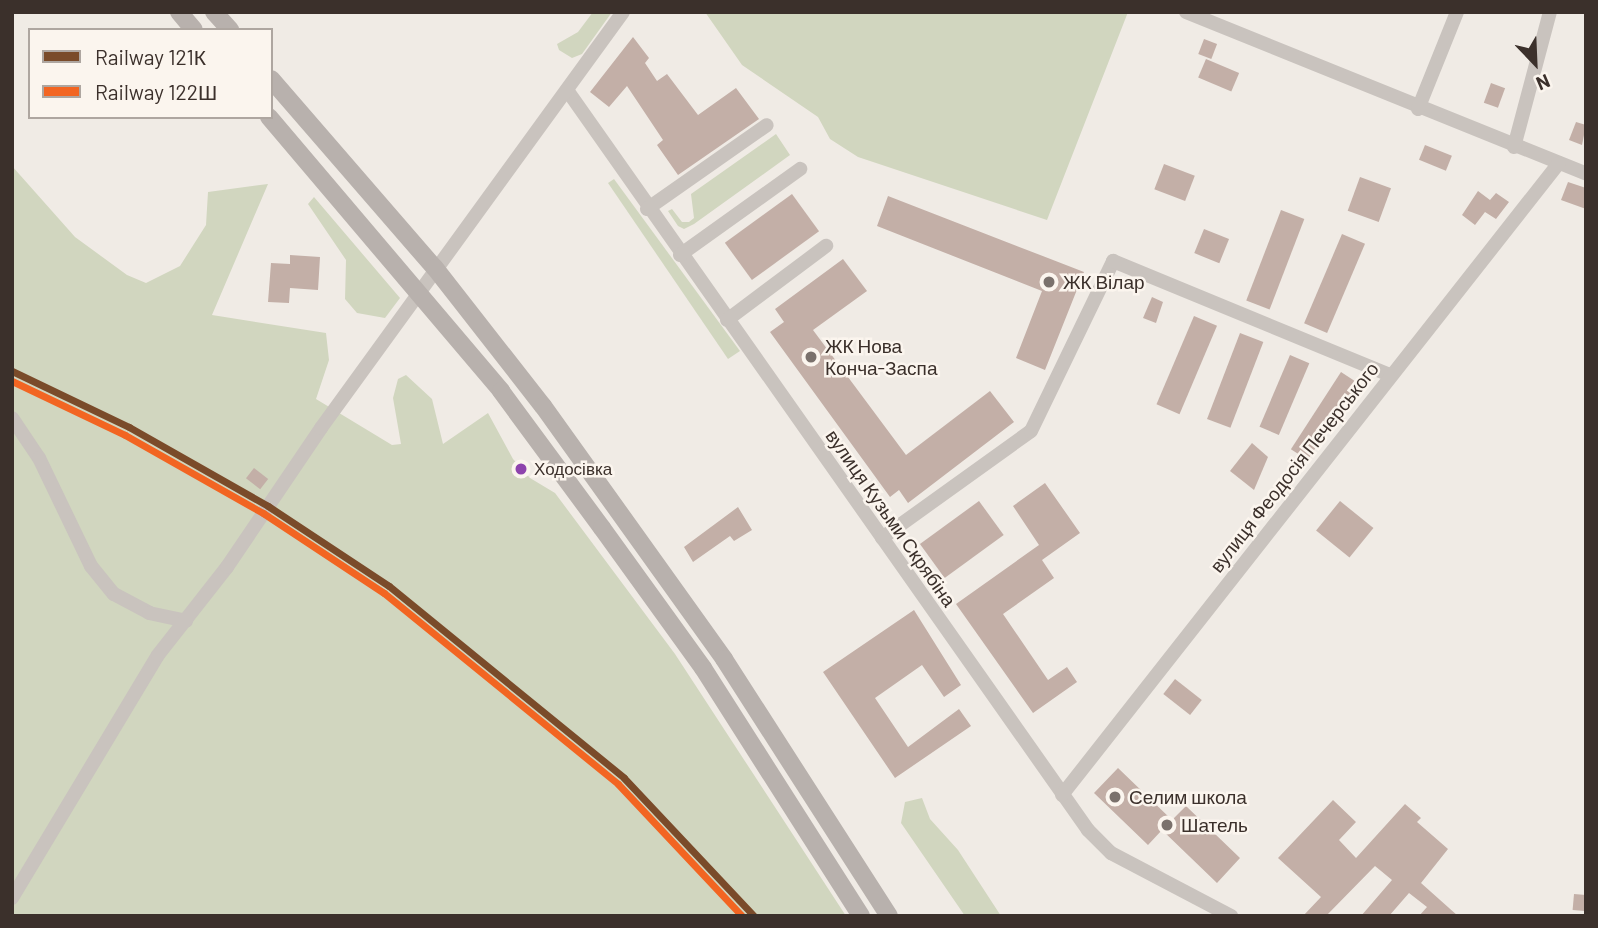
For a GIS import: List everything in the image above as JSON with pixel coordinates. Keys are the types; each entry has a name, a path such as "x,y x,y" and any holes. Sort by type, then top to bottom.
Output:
{"main road":[{"path":"179,12 192,28"},
{"path":"214,12 228,28"},
{"path":"273,81 435,268 544,406 693,613 888,916"},
{"path":"272,119 501,391 653,597 861,916"}],"street":[{"path":"12,898 118,717 435,268 623,12"},
{"path":"1186,12 1418,109 1586,174"},
{"path":"1418,109 1457,12"},
{"path":"1514,147 1550,12"},
{"name":"вулиця Кузьми Скрябіна","path":"567,90 647,209 1062,795 1111,853 1231,916"},
{"path":"647,209 766,125"},
{"name":"вулиця Феодосія Печерського","path":"1062,795 1559,163"},
{"path":"680,255 800,169"},
{"path":"727,320 827,246"},
{"path":"882,538 1031,432 1113,261 1390,375"},
{"path":"12,418 39,458 91,566 107,585 149,613 186,621"}],"green space":[{"path":"593,12 612,12 582,54 572,58 559,50 557,44 578,32"},
{"path":"705,12 1128,12 1047,220 858,157 830,139 818,117 742,65"},
{"path":"776,134 790,155 694,224 684,229 678,226 668,211 672,209 682,222 689,222 694,218 691,194"},
{"path":"12,166 75,237 127,275 146,283 180,266 206,225 208,192 268,184 212,315 326,333 329,360 316,399 392,445 401,444 393,398 398,379 406,375 432,399 443,444 488,413 513,459 530,478 555,493 675,654 846,916 12,916"},
{"path":"614,179 740,351 728,359 608,183"},
{"path":"314,197 400,298 385,318 357,313 345,299 346,260 308,204"},
{"path":"922,798 930,819 958,850 1001,916 965,916 901,823 905,802"}],"building":[{"path":"633,37 649,58 645,63 657,81 667,74 698,115 736,88 759,119 678,175 657,145 663,140 627,86 609,107 590,92"},
{"path":"1204,39 1217,44 1211,59 1198,54"},
{"path":"1206,59 1239,73 1231,91 1198,77"},
{"path":"1491,83 1505,88 1498,108 1484,103"},
{"path":"1576,122 1586,125 1582,145 1569,140"},
{"path":"1425,145 1452,156 1446,171 1419,160"},
{"path":"1164,164 1195,176 1185,201 1154,189"},
{"path":"1360,177 1391,188 1379,222 1348,211"},
{"path":"1568,182 1586,188 1586,209 1561,200"},
{"path":"1478,191 1490,200 1496,193 1509,202 1496,219 1485,212 1475,225 1462,215"},
{"path":"792,194 819,231 752,280 725,243"},
{"name":"ЖК Вілар","path":"888,196 1084,272 1045,370 1016,358 1042,291 877,226"},
{"path":"1281,210 1304,219 1270,310 1246,301"},
{"path":"1204,229 1229,239 1219,263 1194,253"},
{"path":"1342,234 1365,244 1327,333 1304,323"},
{"path":"290,255 320,257 318,290 290,288 289,303 268,302 271,263 290,264"},
{"path":"843,259 867,291 813,330 906,455 990,391 1014,422 908,503 899,490 890,497 770,332 784,322 775,309"},
{"path":"1152,297 1163,302 1156,323 1143,318"},
{"path":"1194,316 1217,326 1180,414 1156,404"},
{"path":"1240,333 1263,342 1230,428 1207,419"},
{"path":"1290,355 1309,363 1279,435 1260,427"},
{"path":"1341,372 1358,383 1308,460 1291,449"},
{"path":"1252,443 1268,457 1254,490 1230,471"},
{"path":"254,468 268,479 260,489 246,478"},
{"path":"1045,483 1080,533 1042,560 1054,578 1003,614 1048,680 1067,667 1077,682 1033,713 956,604 1039,545 1013,506"},
{"path":"979,501 1004,535 945,578 920,544"},
{"path":"1340,501 1373,528 1350,558 1316,531"},
{"path":"738,507 752,530 734,541 730,536 693,562 684,547"},
{"path":"914,610 961,685 944,697 922,665 875,698 908,747 959,709 971,726 895,778 823,672"},
{"path":"1175,679 1202,700 1190,715 1163,694"},
{"name":"Шатель","path":"1118,768 1172,820 1186,806 1240,858 1217,883 1162,830 1148,845 1094,793"},
{"path":"1333,800 1356,822 1339,840 1356,858 1405,804 1421,818 1417,822 1448,849 1421,883 1458,916 1419,916 1427,907 1409,893 1389,916 1361,916 1392,880 1375,866 1326,916 1303,916 1321,897 1278,858"},
{"path":"1574,894 1586,895 1585,911 1573,910"}],"rail line":[{"name":"121К","path":"12,371 129,427 268,506 389,586 624,778 754,916"},
{"name":"122Ш","path":"12,381 125,435 263,513 384,593 618,784 742,916"}],"place":[{"name":"ЖК Вілар","path":"1049,282"},
{"name":"ЖК Нова Конча-Заспа","path":"811,357"},
{"name":"Ходосівка","path":"521,469"},
{"name":"Селим школа","path":"1115,797"},
{"name":"Шатель","path":"1167,825"}]}
